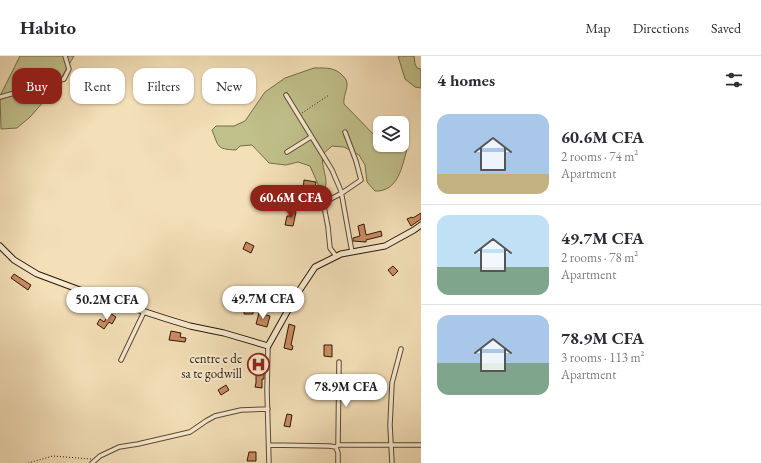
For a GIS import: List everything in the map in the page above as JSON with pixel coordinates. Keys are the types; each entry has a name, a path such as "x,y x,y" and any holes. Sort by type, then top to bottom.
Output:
{"street":[{"path":"0,97 64,79 69,69 65,56"},
{"path":"286,95 332,170 342,194 352,252"},
{"path":"323,203 342,194 361,180 345,132"},
{"path":"287,152 311,137"},
{"path":"321,191 328,227 330,248 336,256"},
{"path":"269,463 268,346 297,294 315,267 341,254 385,246 421,225"},
{"path":"0,246 14,260 37,274 144,312 190,326 224,332 268,346"},
{"path":"121,360 144,312"},
{"path":"392,463 390,425 392,383 401,350"},
{"path":"338,463 339,362"},
{"path":"92,463 96,459 118,447 190,432 215,416 241,410 268,409"},
{"path":"269,445 421,445"}],"path":[{"path":"299,115 329,95"},
{"path":"28,463 52,456 96,459"}],"green space":[{"path":"20,56 74,56 62,76 62,68 14,68"},
{"path":"398,56 414,56 417,68 421,69 421,88 415,87 405,79"},
{"path":"314,68 326,68 340,73 347,81 344,104 373,134 373,152 406,152 401,170 394,183 383,190 375,191 367,182 365,165 359,155 344,147 332,146 323,154 322,158 326,185 325,189 321,191 310,166 298,162 286,165 269,163 252,145 240,146 236,150 221,148 217,144 212,130 216,126 234,126 245,121 265,92 285,78"},
{"path":"12,72 12,104 42,104 30,117 17,128 1,129 0,96"}],"building":[{"path":"304,180 316,182 314,192 303,191"},
{"path":"292,211 296,212 293,226 285,225 287,216 291,216"},
{"path":"421,213 421,219 411,226 407,219 413,218"},
{"path":"364,224 366,235 381,231 382,236 366,240 366,242 353,241 353,238 360,236 358,226"},
{"path":"246,242 254,246 251,253 243,249"},
{"path":"393,266 398,271 393,276 388,270"},
{"path":"14,274 31,285 28,290 11,278"},
{"path":"245,293 254,293 253,314 244,314"},
{"path":"110,313 116,317 112,324 109,322 104,329 97,324 100,319 104,322"},
{"path":"259,313 270,316 267,327 256,324"},
{"path":"289,324 295,326 291,345 293,346 292,350 284,348"},
{"path":"171,331 181,333 180,337 186,338 185,342 169,340"},
{"path":"324,345 332,345 332,357 324,356"},
{"path":"256,361 261,361 261,373 264,372 262,388 255,387"},
{"path":"226,385 229,390 221,395 218,390"},
{"path":"287,414 292,415 290,427 284,426"},
{"path":"249,452 256,452 256,461 247,461"}],"place":[{"name":"centre e de sa te godwill","path":"258,365"}]}
